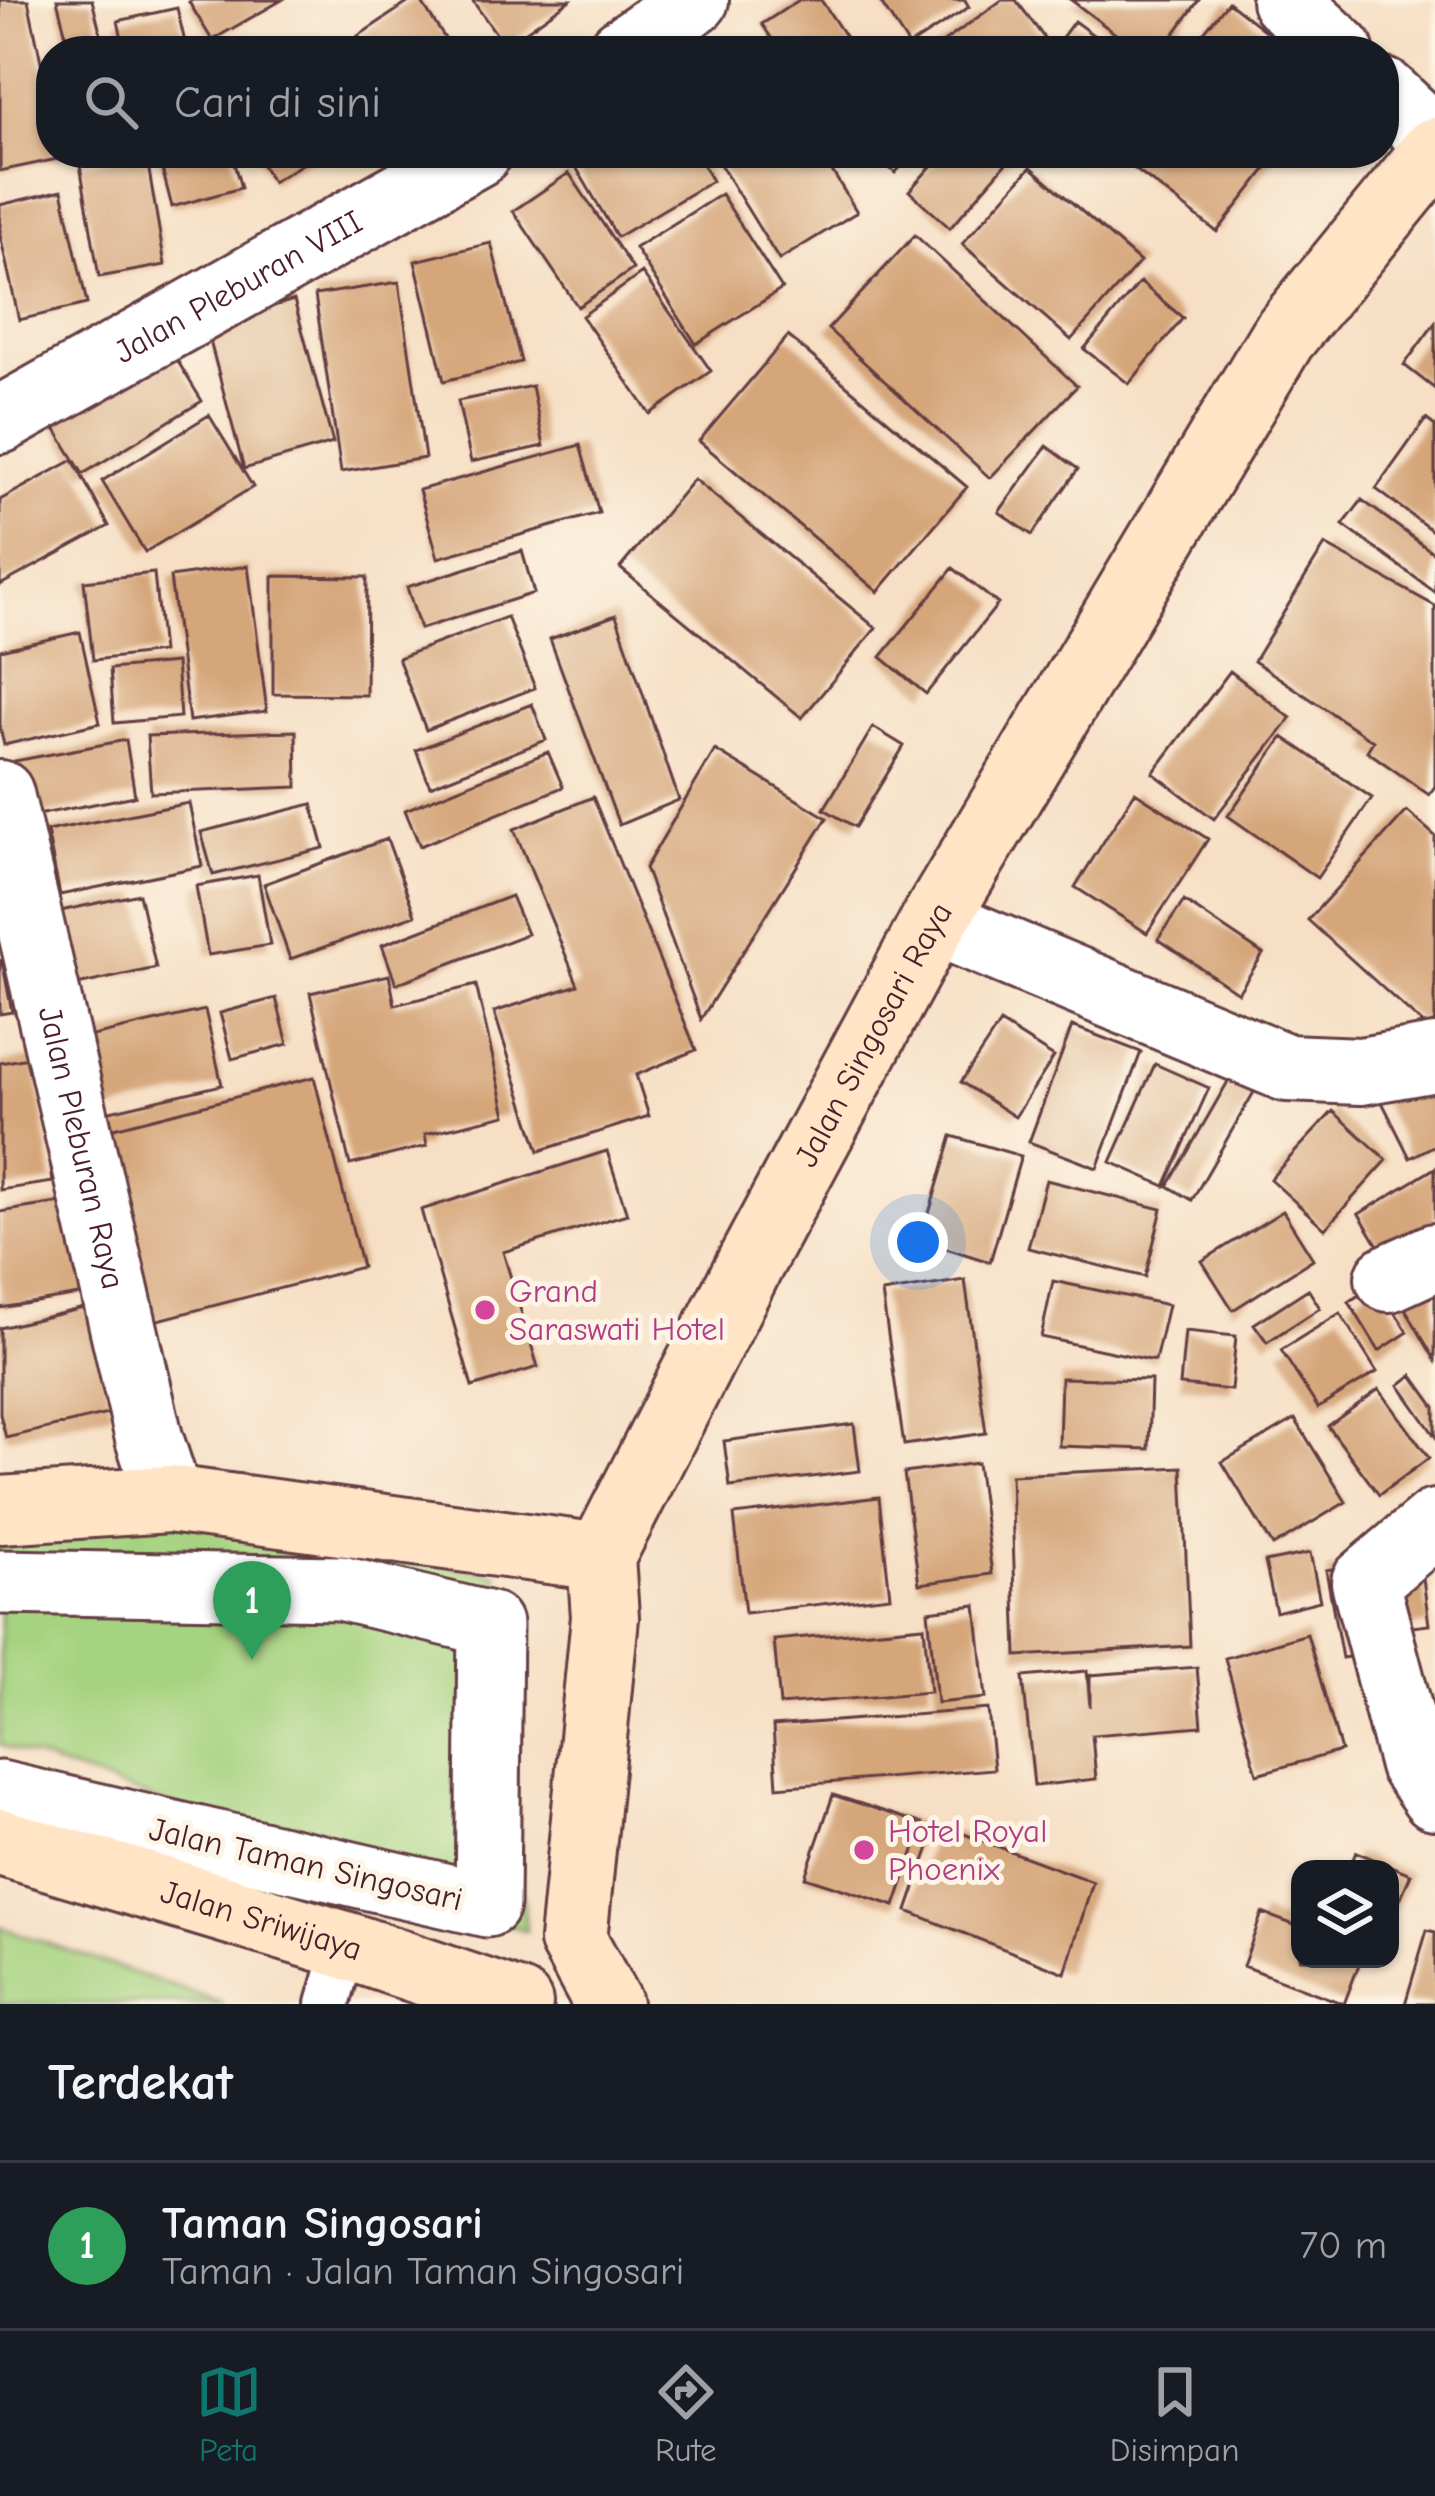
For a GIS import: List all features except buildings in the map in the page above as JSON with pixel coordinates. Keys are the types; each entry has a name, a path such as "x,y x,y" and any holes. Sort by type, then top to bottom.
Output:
{"main road":[{"name":"Jalan Singosari Raya","path":"601,1557 751,1262 934,921 1282,338 1435,151"},
{"path":"0,1510 169,1499 601,1557 605,1617 573,1940 608,2004"},
{"name":"Jalan Sriwijaya","path":"0,1842 336,1974 515,2003"},
{"path":"515,2003 573,1940"}],"street":[{"path":"643,36 695,0"},
{"path":"1285,0 1324,36"},
{"path":"1399,106 1435,140"},
{"name":"Jalan Pleburan VIII","path":"0,420 450,168"},
{"name":"Jalan Pleburan Raya","path":"0,794 149,1438 169,1499"},
{"path":"934,921 1286,1068 1361,1070 1435,1058"},
{"path":"1435,1523 1364,1582 1413,1765 1435,1796"},
{"name":"Jalan Taman Singosari","path":"0,1582 340,1588 490,1624 487,1905 0,1793"}],"green space":[{"path":"179,1521 497,1574 526,1931 0,1745 0,1532"},
{"path":"0,1927 224,2004 0,2004"}],"place":[{"name":"Grand Saraswati Hotel","path":"485,1310"},
{"name":"Taman Singosari","path":"252,1660"},
{"name":"Hotel Royal Phoenix","path":"864,1850"}]}
